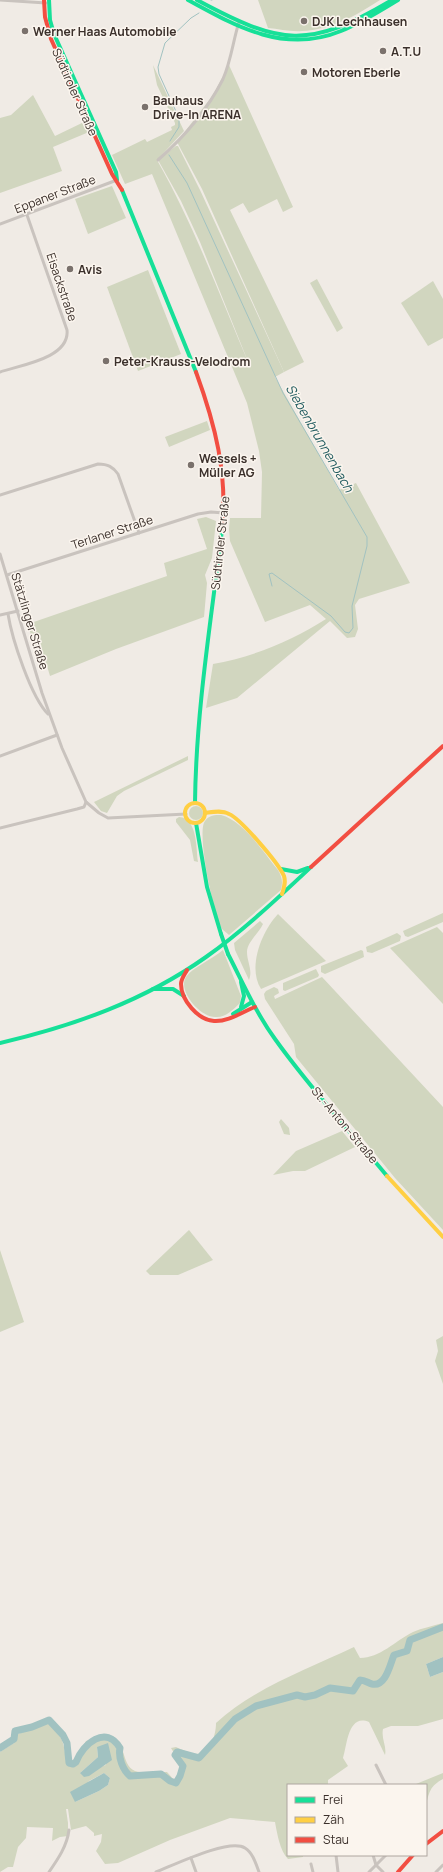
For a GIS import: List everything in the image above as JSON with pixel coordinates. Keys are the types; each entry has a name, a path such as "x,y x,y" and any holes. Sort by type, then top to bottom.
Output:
{"main road":[{"path":"188,0 238,24 277,39 295,40 314,39 332,35 353,27 398,0"},
{"path":"197,0 238,24 280,36 316,35 345,27 392,0"},
{"name":"Südtiroler Straße","path":"47,1 54,34 116,172 117,180 213,418 223,463 225,490 224,513 199,716 194,775 195,804"},
{"path":"0,1043 48,1031 90,1017 152,989 187,970 245,928 443,746"},
{"path":"195,804 202,806 205,812 203,820 196,823 189,820 186,814 188,807 195,804"},
{"path":"205,812 222,812 232,815 281,869 285,881 281,895"},
{"name":"St.-Anton-Straße","path":"196,823 207,887 221,934 228,954 252,1002 275,1039 311,1085 395,1185 443,1237"},
{"path":"281,869 297,872 310,868"},
{"path":"187,970 181,985 184,996 195,1013 206,1020 218,1021 227,1019 255,1007"},
{"path":"241,982 244,996 241,1008"},
{"path":"152,989 173,989 184,996"},
{"path":"227,1019 241,1008 252,1002"},
{"path":"427,1843 443,1831"},
{"path":"398,1872 412,1856"}],"street":[{"path":"0,0 47,1"},
{"path":"158,160 197,118 214,93 226,68 238,24"},
{"name":"Eppaner Straße","path":"0,224 117,180"},
{"name":"Eisackstraße","path":"0,372 54,354 62,348 67,338 67,330 26,215"},
{"path":"0,495 98,464 104,464 113,468 118,474 139,532"},
{"name":"Terlaner Straße","path":"7,575 198,514 211,512 224,513"},
{"name":"Stätzlinger Straße","path":"0,554 49,715 86,802 92,808 108,818 186,814"},
{"path":"0,615 18,611"},
{"name":"Stätzlinger Straße","path":"8,614 15,641 36,695 44,710 49,715"},
{"path":"36,695 42,693"},
{"path":"0,756 57,735"},
{"path":"0,826 77,809 84,807 86,802"},
{"path":"376,1765 386,1784"},
{"path":"49,1872 63,1850 69,1830"},
{"path":"156,1872 219,1849 241,1846 250,1853 259,1872"},
{"path":"336,1856 338,1872"},
{"path":"373,1856 376,1866 383,1872"},
{"path":"369,1872 385,1856"},
{"path":"191,1858 196,1872"},
{"path":"310,1864 313,1872"},
{"path":"436,1872 443,1865"}],"green space":[{"name":"DJK Lechhausen","path":"258,0 380,0 353,16 333,25 313,30 289,31 268,28"},
{"path":"153,65 184,131 157,160 196,237 251,369 200,242 181,201 158,160 176,146 178,146 200,190 284,372 275,377 339,490 356,483 410,583 359,599 355,605 358,629 355,637 347,638 330,621 237,698 206,708 213,664 257,653 286,641 326,619 310,605 265,622 230,541 230,518 261,518 262,472 259,451 247,403 152,174 125,184 112,155 145,139 147,142 172,130 171,127 175,125 157,85"},
{"path":"229,65 293,207 283,212 277,199 249,213 243,203 230,210 304,362 284,372 202,189 177,142 213,95"},
{"path":"33,95 55,136 84,122 89,132 53,147 62,171 0,193 0,118 11,115"},
{"path":"112,186 126,218 88,234 75,199"},
{"path":"148,270 181,354 138,371 107,287"},
{"path":"317,279 343,328 337,332 310,283"},
{"path":"433,281 443,299 443,338 428,346 401,303"},
{"path":"207,421 210,430 169,447 165,437"},
{"path":"206,517 216,521 212,558 205,575 207,583 204,617 116,649 50,676 47,666 40,669 28,624 167,576 164,563 207,549 197,519"},
{"path":"188,756 188,760 124,791 117,796 107,813 101,811 94,802"},
{"path":"193,806 199,806 203,810 203,816 199,820 193,820 189,816 189,810"},
{"path":"221,815 229,818 245,830 278,870 282,882 281,890 229,935 222,929 219,921 204,857 203,828 205,821 210,816"},
{"path":"179,817 190,823 193,829 198,862 194,861 190,840 176,822 176,819"},
{"path":"443,913 443,922 408,937 405,936 403,931"},
{"path":"278,914 326,961 261,989 257,980 256,970 258,950 272,921"},
{"path":"260,921 263,924 251,941 247,952 250,969 249,980 235,950 234,943"},
{"path":"437,927 443,933 443,1004 390,948"},
{"path":"397,933 401,936 400,941 372,953 367,952 366,947"},
{"path":"223,950 241,996 240,1003 230,1012 224,1016 217,1017 204,1014 192,1003 185,989 184,983 189,973"},
{"path":"361,950 363,951 364,957 325,974 321,972 321,966"},
{"path":"316,969 319,975 318,977 285,991 283,990 283,983"},
{"path":"322,977 443,1107 443,1230 395,1178 296,1057 294,1044 265,999 264,994 266,991 274,987 278,989 279,993 274,996 275,999"},
{"path":"281,1119 289,1128 290,1135 284,1134 279,1122"},
{"path":"342,1131 355,1147 305,1171 293,1171 273,1175 296,1151"},
{"path":"189,1230 213,1260 178,1275 150,1275 146,1271"},
{"path":"0,1250 24,1322 0,1332"},
{"path":"443,1336 443,1384 435,1361 438,1351 436,1340"},
{"path":"443,1623 443,1626 411,1637 412,1641 413,1638 443,1629 443,1657 426,1664 430,1677 443,1672 443,1719 418,1726 391,1726 383,1729 385,1755 369,1722 362,1720 357,1722 353,1726 347,1739 343,1758 348,1766 328,1780 328,1784 287,1784 287,1856 303,1857 288,1859 285,1856 279,1842 275,1822 230,1818 170,1840 118,1863 105,1864 96,1851 101,1842 102,1834 94,1836 94,1833 86,1826 71,1830 68,1809 66,1809 68,1836 60,1837 52,1841 53,1828 27,1827 26,1838 18,1847 13,1867 8,1867 0,1872 0,1752 14,1743 18,1734 47,1723 50,1724 61,1738 67,1766 70,1762 74,1762 86,1741 107,1735 118,1740 130,1768 135,1771 151,1773 167,1772 174,1780 178,1777 182,1766 171,1748 176,1747 196,1754 205,1751 212,1743 214,1738 216,1723 247,1699 300,1671 354,1647 360,1658 367,1657 381,1652 413,1632","holes":["97,1747 106,1765 80,1773 98,1757","104,1773 110,1778 108,1785 99,1791 75,1802 89,1781"]},
{"path":"443,1773 443,1779 435,1784 427,1802 427,1784 416,1784"}],"water":[{"path":"443,1657 443,1672 430,1677 426,1664"},
{"path":"108,1743 112,1760 89,1776 84,1777 80,1773 98,1757 97,1747"},
{"path":"104,1773 110,1778 108,1785 99,1791 75,1802 70,1792"}],"waterway":[{"name":"Siebenbrunnenbach","path":"170,141 179,127 179,118 159,74 158,67 165,43 191,18 199,13"},
{"name":"Siebenbrunnenbach","path":"169,155 187,183 283,393 367,537 367,546 352,606 353,628 349,633 345,632 331,616 272,573 269,574 272,586"},
{"path":"0,1748 14,1739 15,1731 32,1727 49,1720 63,1735 67,1743 69,1763 73,1764 76,1762 79,1755 89,1743 95,1739 102,1737 108,1738 114,1741 120,1748 122,1764 130,1776 161,1774 170,1781 176,1783 183,1766 175,1755 177,1752 199,1758 235,1719 256,1706 297,1695 305,1697 315,1695 330,1688 353,1691 360,1680 377,1684 381,1682 387,1674 394,1655 407,1651 410,1640 443,1627"}],"traffic: fast":[{"path":"49,0 50,20 54,34 116,172 117,180"},
{"path":"188,0 243,28 262,34 300,40 320,37 341,31 363,21 398,0"},
{"path":"197,0 251,26 273,33 294,36 316,34 338,27 363,16 392,0"},
{"path":"122,190 196,372"},
{"path":"195,803 201,700 222,530"},
{"path":"196,823 207,887 221,934"},
{"path":"0,1043 54,1029 81,1020 158,987 182,973 220,947 260,914 311,867"},
{"path":"281,869 297,872 308,868"},
{"path":"221,934 228,954"},
{"path":"228,954 256,1008 275,1039 316,1092 387,1176"},
{"path":"241,982 244,996 241,1007"},
{"path":"153,989 173,989 184,996"},
{"path":"233,1014 252,1002"}],"traffic: slow":[{"path":"195,803 202,806 205,813 202,820 195,823 188,820 185,813 188,806 195,803"},
{"path":"205,813 223,812 235,818 242,824 259,842 281,870 285,878 282,894"},
{"path":"387,1176 443,1237"}],"traffic: jam":[{"path":"44,0 45,17 51,39 112,174 122,190"},
{"path":"196,372 209,411 218,450 223,489 222,530"},
{"path":"311,867 443,746"},
{"path":"187,970 182,980 182,990 187,1002 202,1017 208,1020 219,1021 255,1007"},
{"path":"427,1843 443,1831"},
{"path":"398,1872 412,1856"}],"place":[{"name":"DJK Lechhausen","path":"304,21"},
{"name":"Werner Haas Automobile","path":"25,31"},
{"name":"A.T.U","path":"383,51"},
{"name":"Motoren Eberle","path":"304,72"},
{"name":"Bauhaus Drive-In ARENA","path":"145,107"},
{"name":"Avis","path":"70,269"},
{"name":"Peter-Krauss-Velodrom","path":"106,361"},
{"name":"Wessels + Müller AG","path":"191,465"}]}
